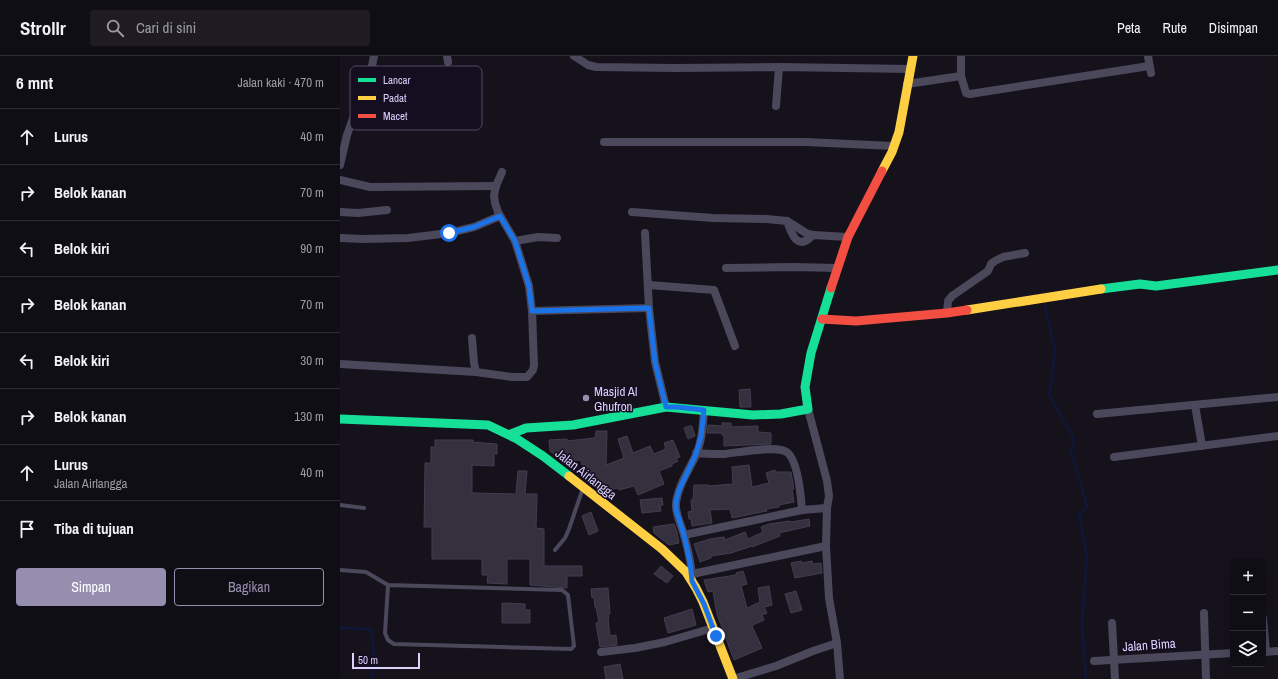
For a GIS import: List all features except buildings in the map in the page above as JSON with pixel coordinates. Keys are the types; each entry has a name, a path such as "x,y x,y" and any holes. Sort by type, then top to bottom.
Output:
{"street":[{"path":"372,66 374,56"},
{"path":"574,56 588,65 596,67 911,69"},
{"path":"840,679 837,643 829,598 826,546 827,508 829,496 827,481 808,409 805,387 812,354 822,319 848,237 894,146 899,132 913,56"},
{"path":"961,56 961,76 966,93 970,94 1150,70 1148,56 1152,56"},
{"path":"776,106 779,67"},
{"path":"907,84 961,76"},
{"path":"340,165 350,127"},
{"path":"604,142 805,142 894,146"},
{"path":"340,364 476,372 522,377 527,377 530,374 534,365 532,311 529,286 515,241 500,216 495,204 494,195 502,172"},
{"path":"340,180 370,187 496,186"},
{"path":"340,212 363,213 387,210"},
{"path":"632,212 713,218 766,218 787,221 792,235 798,242 804,243 813,236 848,237"},
{"path":"340,238 408,238 449,233 474,227 500,216"},
{"path":"645,233 649,285 649,308 655,362 666,407"},
{"path":"515,241 538,237 557,238"},
{"path":"947,313 948,301 952,296 988,271 991,264 1003,257 1025,253"},
{"path":"726,268 837,268"},
{"path":"822,319 856,321 947,313 1092,290 1140,284 1156,286 1278,270"},
{"path":"649,285 715,291 735,346"},
{"path":"532,311 649,308"},
{"path":"472,338 476,372"},
{"path":"1097,414 1278,397"},
{"path":"1195,405 1202,446"},
{"path":"511,434 526,428 573,425 666,407 735,414 765,415 808,409"},
{"path":"704,410 701,437 696,454 684,479 676,501 676,510 684,535 692,578 826,546"},
{"name":"Jalan Airlangga","path":"340,419 472,424 488,426 511,434 583,486 659,546 692,578 704,604 733,679"},
{"path":"1114,457 1278,436"},
{"path":"696,454 722,454 773,450 788,453 796,470 800,488 802,510"},
{"path":"684,535 802,510 827,508"},
{"path":"1204,613 1206,679"},
{"path":"1112,623 1115,679"},
{"path":"601,652 635,648 664,642 713,628"},
{"path":"733,679 776,666 837,643"},
{"path":"1266,652 1278,651"},
{"name":"Jalan Bima","path":"1094,661 1230,653"}],"lane":[{"path":"555,550 570,529 583,486"},
{"path":"340,506 364,508"},
{"path":"340,570 366,572 388,585 562,590 568,595 574,646 571,648 394,644 390,642 385,633 388,585"}],"waterway":[{"path":"1045,305 1055,350 1049,394 1074,439 1071,451 1087,506 1079,516 1087,557 1082,623 1086,679"},
{"path":"340,628 371,629 375,664 371,679"}],"traffic: fast":[{"path":"1101,289 1140,284 1156,286 1278,270"},
{"path":"511,434 526,428 573,425 666,407 753,415 781,414 808,409 805,387 811,353 831,288"},
{"path":"340,419 488,425 517,439 543,456 569,476"}],"traffic: slow":[{"path":"882,171 892,152 899,132 913,56"},
{"path":"967,310 1101,289"},
{"path":"569,476 662,549 686,572 703,602 733,679"}],"traffic: jam":[{"path":"831,288 848,237 882,171"},
{"path":"822,319 856,321 967,310"}],"place":[{"name":"Masjid Al Ghufron","path":"586,398"}],"route":[{"path":"449,233 474,227 500,216 511,232 515,241 529,286 532,311 552,312 649,308 655,362 666,407 704,410 701,437 696,454 679,490 676,501 676,510 684,535 690,562 692,581 699,592 716,636"}]}
